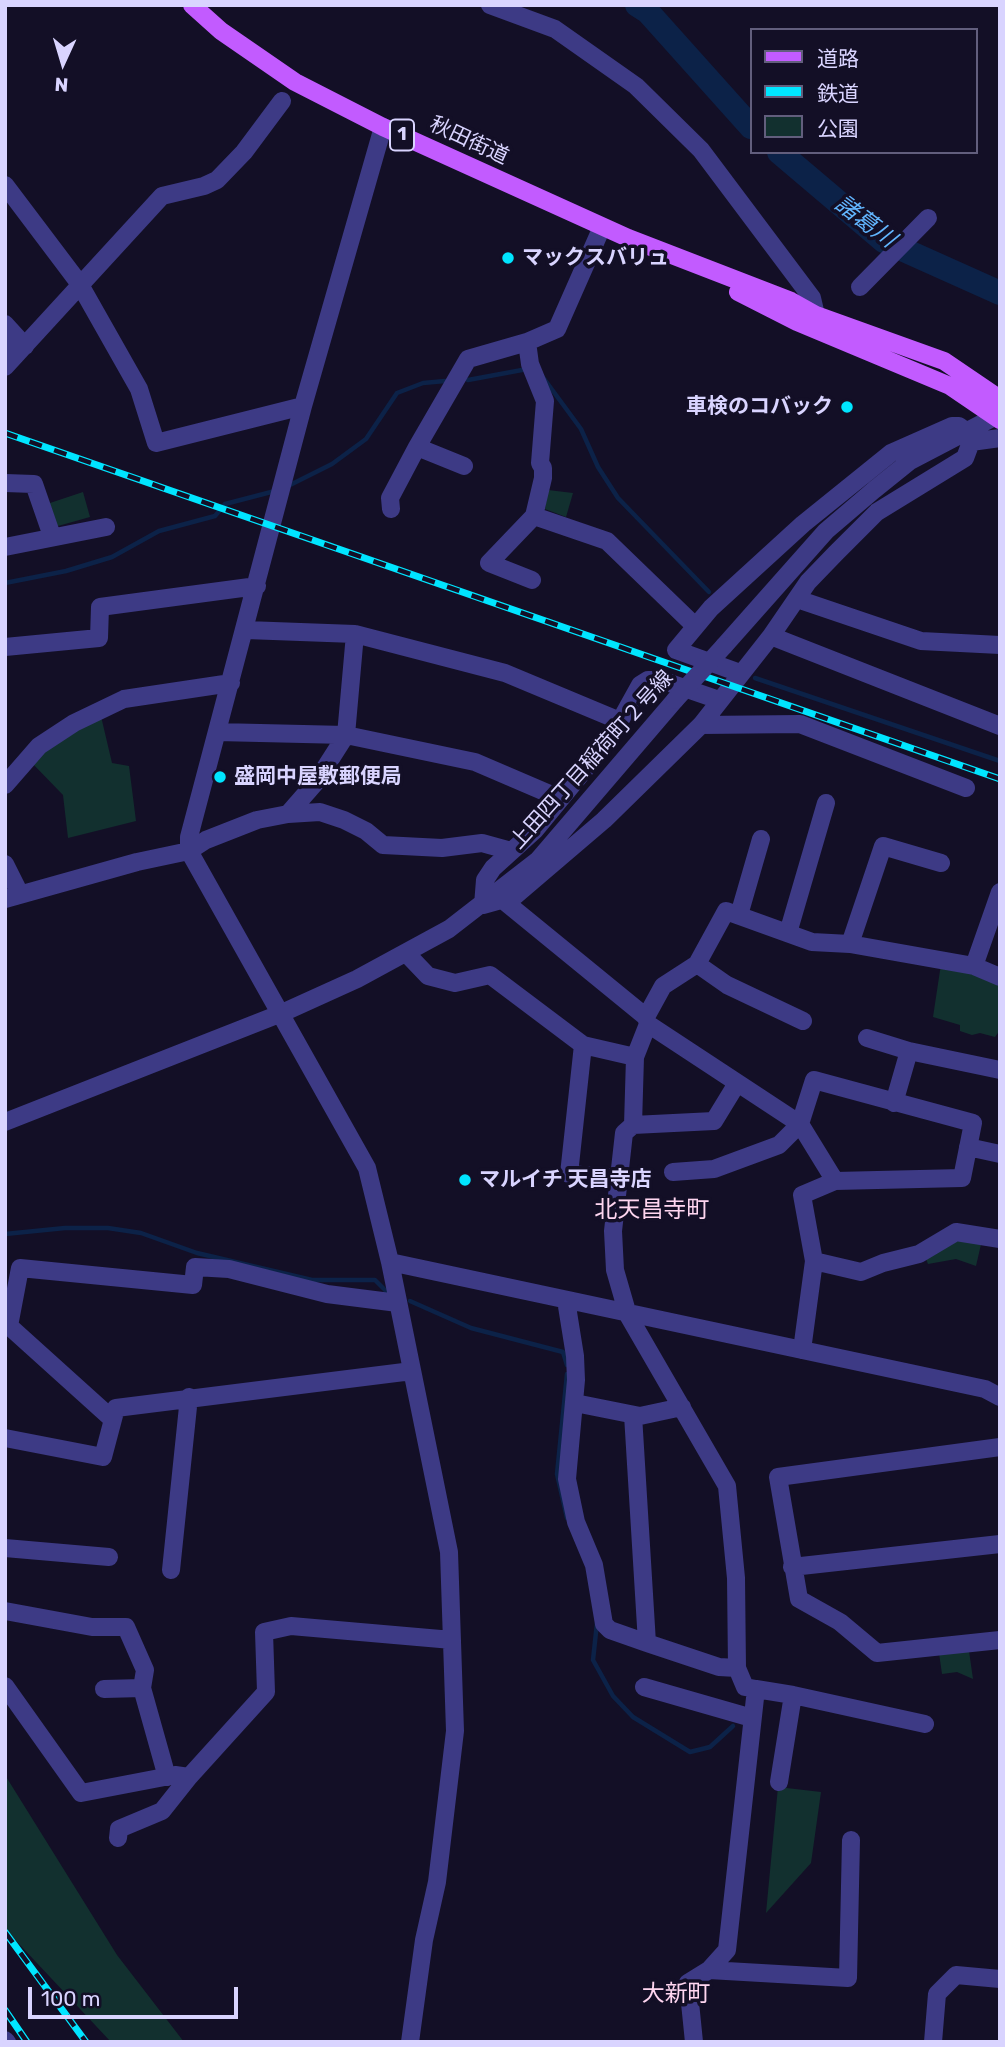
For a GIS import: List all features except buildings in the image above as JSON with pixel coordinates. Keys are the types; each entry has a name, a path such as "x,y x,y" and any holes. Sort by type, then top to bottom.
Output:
{"main road":[{"name":"秋田街道","path":"192,5 221,31 295,82 383,127 628,238 790,301 816,315 944,361 993,394"},
{"name":"秋田街道","path":"628,238 797,322 935,378 997,417"}],"street":[{"path":"490,5 555,29 636,86 701,150 812,298 816,315"},
{"path":"5,366 162,196 204,186 217,180 244,152 282,101"},
{"path":"383,127 303,406 246,630 216,732 189,837 188,851 282,1013 367,1168 390,1262 449,1552 455,1731 436,1882 424,1940 410,2042"},
{"path":"5,185 79,283 139,389 156,443 303,406"},
{"path":"860,287 928,218"},
{"path":"391,509 390,498 468,359 527,342 557,329 602,227"},
{"path":"5,324 25,345"},
{"path":"527,342 530,364 545,401 540,463 543,478 534,516 489,563 531,580"},
{"path":"5,346 25,345"},
{"path":"968,436 982,433 997,417 993,394"},
{"path":"719,700 661,680 648,680 640,685 620,721 595,757 535,830 485,880 483,905 514,897 604,820 701,725 771,636 808,582 877,512 965,458 975,414 968,399"},
{"path":"740,673 676,650 711,608 803,524 891,453 952,426 959,426 968,436 1000,438"},
{"name":"上田四丁目稲荷町２号線","path":"5,1122 282,1013 407,954 483,905 538,860 675,700 826,531 910,461 968,436"},
{"path":"417,447 464,466"},
{"path":"5,483 34,484 52,536"},
{"path":"534,516 607,541 695,626"},
{"path":"5,547 106,527"},
{"path":"5,647 99,638 100,607 257,586"},
{"path":"797,599 921,641 1000,645"},
{"path":"246,630 355,634 505,673 620,721"},
{"path":"288,814 316,782 346,735 355,634"},
{"path":"771,636 1000,726"},
{"path":"6,778 39,746 74,723 124,699 231,683"},
{"path":"701,725 800,724 966,788"},
{"path":"216,732 346,735 475,762 559,798"},
{"path":"788,933 826,803"},
{"path":"5,864 13,897 188,851 205,840 257,820 288,814 320,813 344,820 366,831 383,845 442,848 482,843 511,852"},
{"path":"739,915 761,839"},
{"path":"850,944 883,846 941,863"},
{"path":"974,966 1000,892"},
{"path":"504,901 647,1021 736,1085 800,1124 835,1181"},
{"path":"634,1125 635,1057 647,1021 663,986 697,964 726,911 812,942 850,944 974,966 1000,976"},
{"path":"407,954 428,976 455,983 490,975 583,1045 635,1057"},
{"path":"697,964 727,985 803,1021"},
{"path":"867,1038 909,1051 1000,1070"},
{"path":"583,1045 569,1174 621,1178"},
{"path":"894,1103 909,1051"},
{"path":"673,1172 714,1169 779,1145 800,1124 814,1080 973,1124 962,1178 835,1181 802,1195 814,1261 802,1350"},
{"path":"736,1085 715,1121 634,1125 624,1133 613,1231 615,1270 628,1315 727,1486 736,1578 737,1668 745,1687 925,1724"},
{"path":"968,1147 1000,1154"},
{"path":"814,1261 861,1272 919,1254 956,1232 1000,1239"},
{"path":"390,1262 628,1315 985,1389 1000,1397"},
{"path":"111,1418 9,1326 20,1268 193,1285 195,1267 229,1269 327,1294 398,1303"},
{"path":"566,1300 575,1356 575,1404 567,1452 567,1479 576,1522 594,1565 604,1624 610,1630 719,1667 737,1668"},
{"path":"5,1438 103,1458 111,1418 116,1408 412,1371"},
{"path":"171,1570 189,1398"},
{"path":"575,1404 633,1415 682,1408"},
{"path":"633,1415 647,1643"},
{"path":"1000,1447 778,1477 799,1599 840,1622 877,1653 1000,1640"},
{"path":"792,1567 1000,1544"},
{"path":"5,1548 109,1557"},
{"path":"5,1611 92,1627 126,1626 145,1670 142,1688 167,1776"},
{"path":"118,1838 118,1829 162,1811 265,1692 264,1632 291,1626 452,1640"},
{"path":"5,1686 81,1793 167,1776 189,1777"},
{"path":"644,1687 752,1718"},
{"path":"104,1689 142,1688"},
{"path":"694,2042 688,1983 709,1970 727,1950 756,1689"},
{"path":"779,1782 793,1695"},
{"path":"709,1970 849,1978 851,1840"},
{"path":"933,2042 937,1994 956,1975 1000,1979"}],"green space":[{"path":"548,490 573,493 566,517 545,509"},
{"path":"83,492 90,517 58,526 54,523 47,504"},
{"path":"100,712 112,763 129,766 136,821 68,838 63,795 31,762"},
{"path":"941,964 1000,980 1000,1030 995,1037 980,1033 972,1035 960,1031 960,1025 933,1017"},
{"path":"963,1237 982,1240 976,1266 956,1259 928,1264 926,1259"},
{"path":"969,1651 973,1679 957,1672 942,1674 939,1653"},
{"path":"5,1775 117,1955 184,2042 111,2042 5,1929"},
{"path":"778,1787 821,1792 811,1863 766,1913"}],"waterway":[{"name":"諸葛川","path":"637,5 648,12 750,126"},
{"name":"諸葛川","path":"781,154 884,241 1000,293"},
{"path":"468,380 522,370"},
{"path":"542,376 581,429 598,467 618,498 709,592"},
{"path":"286,487 332,464 366,439 397,393 423,383 445,381"},
{"path":"5,583 66,571 112,557 159,531 215,516 225,504 275,491"},
{"path":"755,678 1000,761"},
{"path":"5,1234 65,1228 108,1228 141,1233 197,1253 312,1280 375,1280 387,1292"},
{"path":"410,1301 471,1328 563,1352 567,1365"},
{"path":"567,1374 557,1474 567,1518"},
{"path":"597,1623 593,1660 613,1696 633,1717 690,1752 710,1747 733,1726"}],"railway":[{"path":"5,433 1000,779"},
{"path":"5,1932 86,2042"},
{"path":"5,2010 27,2042"}],"place":[{"name":"マックスバリュ","path":"508,258"},
{"name":"車検のコバック","path":"847,407"},
{"name":"盛岡中屋敷郵便局","path":"220,777"},
{"name":"マルイチ 天昌寺店","path":"465,1180"}],"district":[{"name":"北天昌寺町","path":"652,1210"},
{"name":"大新町","path":"676,1994"}]}
